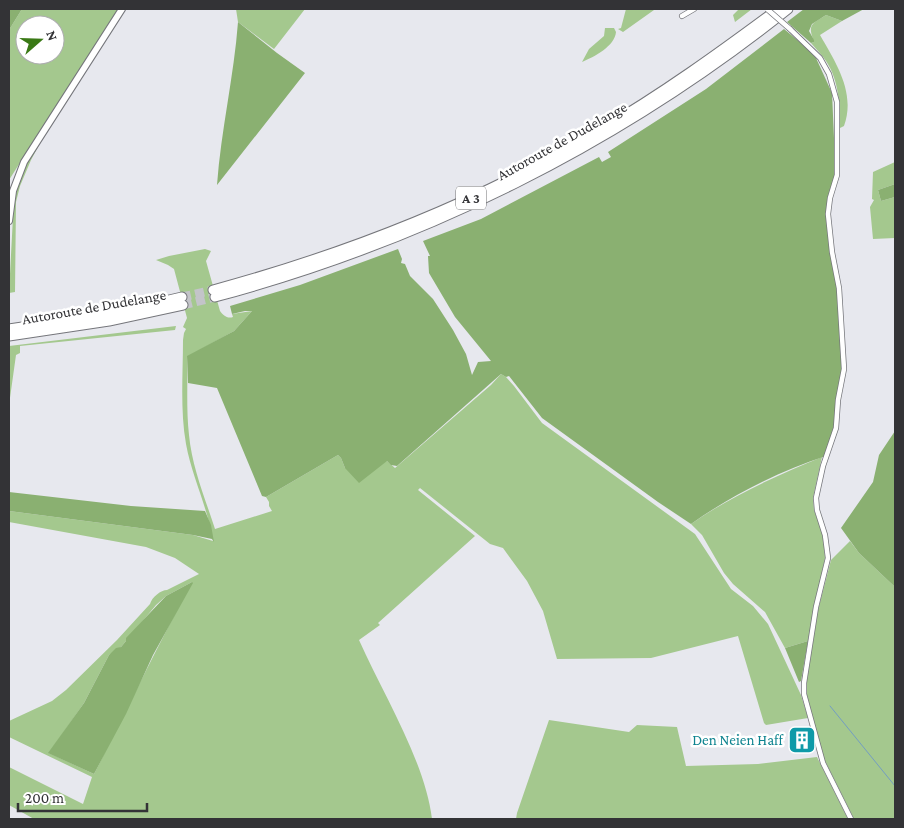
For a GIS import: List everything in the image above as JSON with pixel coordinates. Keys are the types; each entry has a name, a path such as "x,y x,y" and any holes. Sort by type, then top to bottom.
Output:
{"highway":[{"name":"Autoroute de Dudelange","path":"778,9 700,66 641,105 562,152 510,179 442,211 354,246 214,294 286,276 364,250 444,217 525,179 603,136 683,86 788,9"},
{"name":"Autoroute de Dudelange","path":"9,329 182,301 109,321 9,336"}],"main road":[{"path":"9,221 11,202 24,162 122,9"}],"street":[{"path":"682,16 694,9"},
{"path":"767,9 790,28 820,58 829,74 837,102 836,183 830,198 828,214 832,252 839,288 844,369 838,400 836,428 822,466 816,498 817,510 825,535 828,558 816,607 804,683 804,694 823,763 851,819"}],"green space":[{"path":"9,9 22,9 18,15 15,15 15,20 9,30"},
{"path":"22,9 118,9 9,180 9,30 15,20 15,65 65,65 65,15 18,15"},
{"path":"236,9 305,9 274,49 238,22"},
{"path":"626,9 654,10 623,32 618,29 621,28"},
{"path":"739,9 752,9 735,22 733,15"},
{"path":"804,9 864,9 842,21 826,15 812,24 809,31 814,42 811,43 787,22"},
{"path":"826,15 842,21 820,35 838,67 846,90 847,114 844,126 840,128 839,102 834,76 826,61 811,43 814,42 811,31 812,25"},
{"path":"238,22 305,73 217,185 221,144 234,63"},
{"path":"605,28 614,28 616,32 612,42 598,54 582,62 589,49 604,36"},
{"path":"784,29 816,58 832,93 836,183 828,214 839,288 844,369 836,428 826,456 756,485 723,503 691,524 542,418 509,376 506,377 501,374 397,466 391,465 387,461 359,483 345,468 338,455 266,497 262,496 217,388 188,383 187,356 234,331 252,311 232,314 230,306 300,285 398,249 402,259 401,263 405,264 410,276 433,299 453,330 466,354 472,375 478,362 491,361 455,317 429,273 428,256 430,256 423,241 481,219 599,157 602,162 611,157 608,152 706,89"},
{"path":"35,146 38,147 20,186 16,202 15,292 9,293 14,198 28,159"},
{"path":"895,162 895,184 878,190 881,201 895,197 895,238 873,239 870,207 874,200 872,199 873,172"},
{"path":"895,184 895,197 881,201 878,190"},
{"path":"205,249 211,251 206,261 220,311 225,316 233,317 232,314 252,311 234,331 187,357 189,435 199,482 215,529 272,511 266,497 338,455 345,468 387,461 395,468 491,385 501,374 514,386 542,423 695,534 731,589 753,606 768,624 801,695 808,718 766,725 764,723 738,636 651,658 557,659 543,611 527,581 503,548 490,544 420,488 418,490 475,536 378,623 380,625 359,640 412,751 428,797 432,819 34,819 9,805 9,767 83,804 92,777 9,737 9,721 52,701 66,690 117,640 157,594 199,574 175,558 146,547 9,522 9,511 193,535 213,541 208,517 192,468 184,431 182,405 183,340 186,329 183,327 187,318 174,269 156,260","holes":["192,582 94,774 49,753 84,703 109,655 121,647 156,605 166,596"]},
{"path":"176,326 175,330 20,346 20,353 16,355 9,405 9,346"},
{"path":"895,431 895,587 859,553 841,528 873,482 879,455"},
{"path":"822,457 813,498 814,510 823,535 825,558 808,641 785,648 765,612 733,584 724,573 702,535 691,524 722,504 754,487"},
{"path":"9,492 131,506 205,511 211,525 214,542 212,539 193,535 9,511"},
{"path":"850,541 859,553 895,587 895,819 854,819 821,753 806,692 818,610 831,560"},
{"path":"192,582 153,655 126,714 94,774 48,753 84,703 109,655 116,648 121,647 126,638 166,596"},
{"path":"808,641 801,681 799,682 785,648"},
{"path":"549,720 629,732 637,725 677,727 686,766 758,764 817,757 848,819 516,819"}],"waterway":[{"path":"830,706 895,786"}],"tunnel":[{"path":"182,297 213,290"},
{"path":"183,305 215,297"}],"place":[{"name":"Den Neien Haff","path":"802,740"}]}
